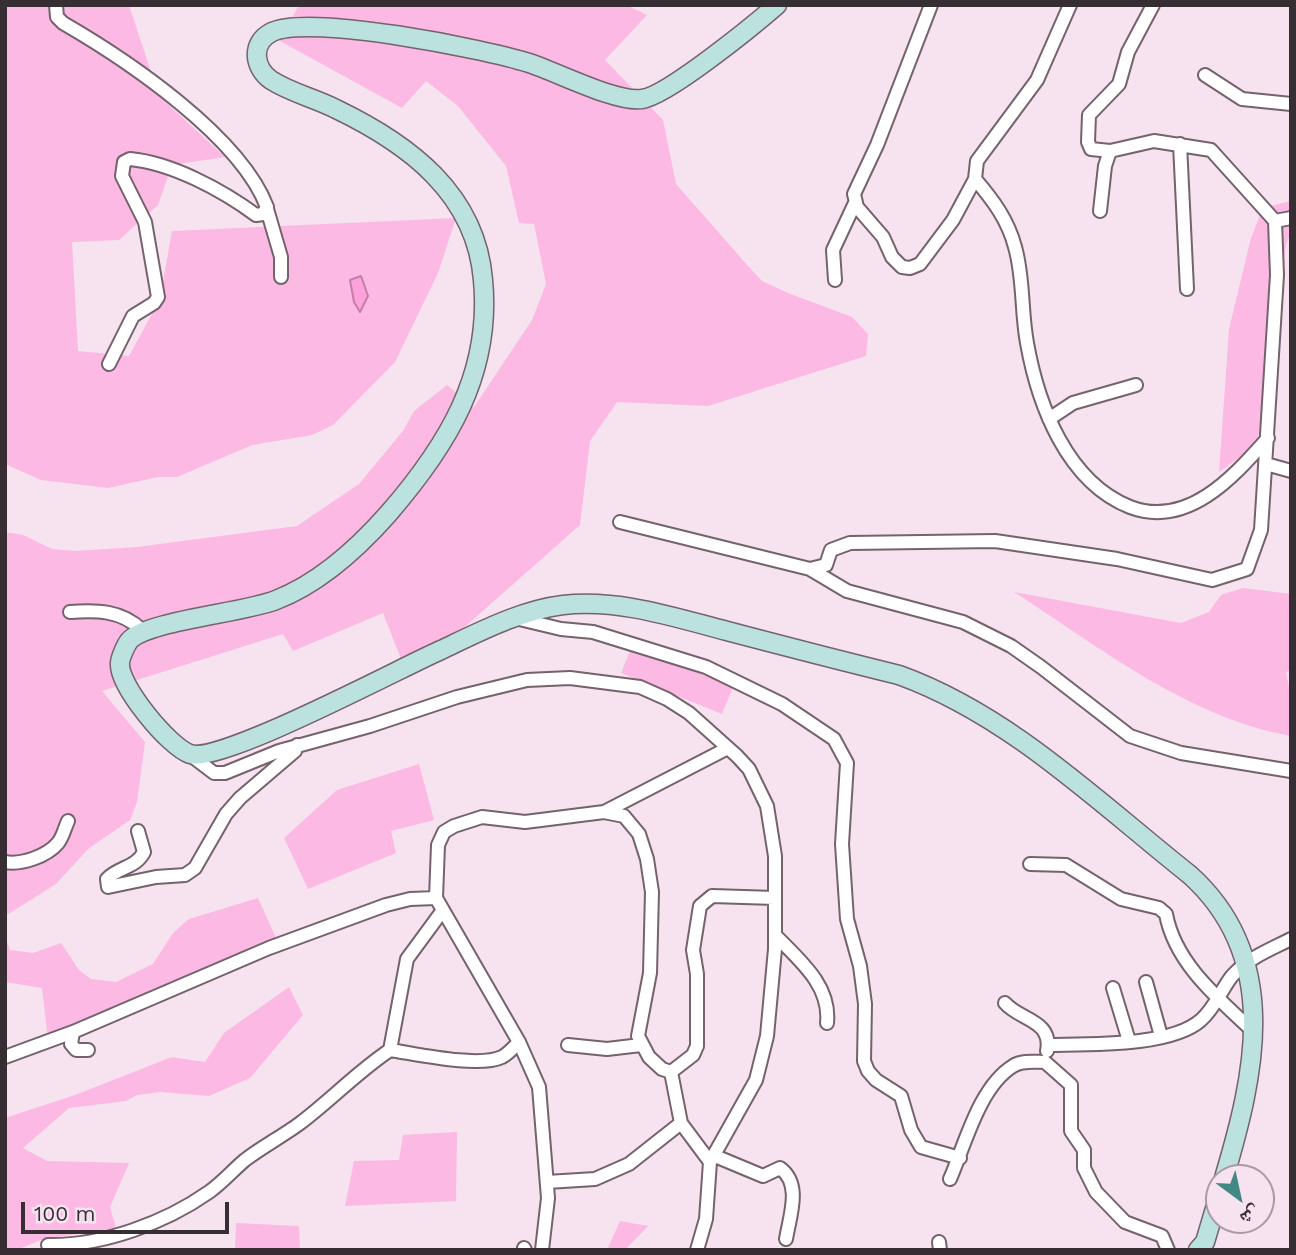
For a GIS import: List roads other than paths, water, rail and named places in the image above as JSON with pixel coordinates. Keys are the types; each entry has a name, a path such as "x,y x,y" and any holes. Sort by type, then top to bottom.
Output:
{"street":[{"path":"56,5 57,17 64,23 119,56 227,145 249,172 267,209 281,257 281,277"},
{"path":"697,1250 706,1219 713,1159 756,1080 767,1036 775,935 775,856 767,806 749,769 728,748 667,699 640,687 570,678 527,680 482,690 370,726 297,745 225,773 214,773 159,727 131,694 119,664 127,643 142,630 278,600 344,561 421,476 449,435 469,389 480,345 484,315 479,253 470,223 449,189 426,163 384,135 336,108 277,84 261,72 256,60 259,44 267,34 297,29 331,29 468,47 527,62 622,99 646,100 691,73 777,5"},
{"path":"835,280 833,250 855,203 857,186 877,145 932,5"},
{"path":"855,203 883,237 898,264 910,268 920,264 931,251 975,179 977,161 1037,80 1070,5"},
{"path":"810,569 825,565 831,550 850,543 995,541 1117,559 1212,580 1247,569 1261,530 1277,275 1275,221 1212,150 1146,141 1111,151 1091,149 1088,142 1089,115 1119,85 1128,52 1153,5"},
{"path":"1205,75 1242,99 1291,104"},
{"path":"1180,144 1187,289"},
{"path":"1100,211 1105,166 1111,151"},
{"path":"109,364 133,316 154,303 158,297 145,222 122,176 124,163 130,159 157,164 240,204 256,215 267,209"},
{"path":"975,179 995,202 1016,248 1027,343 1049,419 1081,472 1098,490 1117,502 1156,513 1200,501 1240,470 1268,438"},
{"path":"1275,221 1291,218"},
{"path":"1049,419 1073,403 1136,384"},
{"path":"1266,464 1291,471"},
{"path":"620,522 810,569 847,591 938,614 990,635 1041,667 1130,736 1152,746 1291,771"},
{"path":"189,754 216,752 279,727 514,618 560,605 632,606 899,676 940,690 987,717 1195,880 1229,926 1246,962 1255,1034 1250,1079 1228,1164"},
{"path":"69,612 113,613 131,620 142,630"},
{"path":"514,618 561,629 593,632 706,667 782,704 834,738 847,763 842,844 847,919 860,966 865,1004 864,1061 876,1080 901,1096 911,1130 920,1147 960,1158"},
{"path":"138,831 144,852 141,859 113,873 107,879 108,887 156,877 185,875 195,869 226,814 254,785 295,751 297,745"},
{"path":"542,1250 548,1198 539,1087 519,1042 436,898 438,845 444,832 482,817 525,822 604,812 728,748"},
{"path":"604,812 624,817 630,823 639,834 647,859 652,892 652,947 638,1036 641,1045 662,1069 671,1072 682,1066 697,1046 697,974 693,950 700,906 712,896 775,898"},
{"path":"5,862 29,860 48,850 59,842 68,821"},
{"path":"1030,864 1066,865 1121,899 1159,908 1166,914 1168,926 1186,960 1217,999 1255,1034"},
{"path":"5,1057 73,1032 269,948 386,905 410,899 436,898"},
{"path":"390,1050 407,959 443,911"},
{"path":"775,935 818,981 828,1012 827,1023"},
{"path":"1048,1045 1129,1041 1186,1030 1199,1022 1246,962 1291,939"},
{"path":"1146,982 1161,1036"},
{"path":"1114,988 1129,1041"},
{"path":"1004,1003 1016,1013 1034,1019 1042,1027 1048,1045 1045,1062"},
{"path":"73,1032 71,1044 76,1050 88,1050"},
{"path":"48,1245 74,1246 123,1232 168,1214 209,1192 243,1161 299,1124 348,1080 390,1050 478,1060 503,1057 519,1042"},
{"path":"568,1045 607,1049 641,1045"},
{"path":"950,1179 981,1104 1006,1073 1023,1063 1045,1062 1070,1085 1071,1131 1084,1150 1084,1168 1096,1192 1125,1222 1161,1237 1168,1250"},
{"path":"671,1072 681,1123 713,1159 763,1176 780,1168 789,1174 794,1190 786,1239"},
{"path":"547,1182 595,1179 629,1164 681,1123"},
{"path":"1198,1250 1207,1234"}]}
